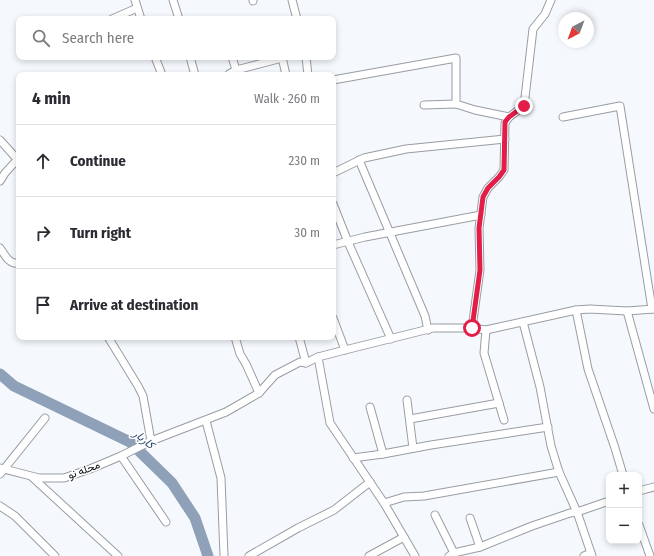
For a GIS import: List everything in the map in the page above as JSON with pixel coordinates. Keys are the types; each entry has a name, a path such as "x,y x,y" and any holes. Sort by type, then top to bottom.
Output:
{"street":[{"path":"135,0 140,16"},
{"path":"173,0 178,16"},
{"path":"292,0 296,16"},
{"path":"472,328 480,270 479,228 483,197 488,188 504,170 505,122 509,117 524,106 532,29 545,14 551,0"},
{"path":"119,16 137,8"},
{"path":"336,79 456,58 456,104"},
{"path":"156,60 161,72"},
{"path":"191,60 194,72"},
{"path":"230,72 232,60"},
{"path":"233,72 272,60"},
{"path":"283,60 285,72"},
{"path":"306,60 308,72"},
{"path":"424,105 456,104 474,110 509,117"},
{"path":"504,420 484,353 486,330 576,310 590,309 627,311 653,309 620,106 563,117"},
{"path":"336,172 364,158 406,149 505,139"},
{"path":"0,140 16,158"},
{"path":"359,160 425,316 428,330"},
{"path":"0,181 16,161"},
{"path":"336,212 391,339"},
{"path":"336,244 481,215"},
{"path":"0,248 10,262 16,264"},
{"path":"576,310 588,368 622,472"},
{"path":"627,311 654,409"},
{"path":"523,322 540,387 551,446 558,472 577,512 592,555 584,556"},
{"path":"336,326 345,350"},
{"name":"محله نو","path":"1,470 39,478 64,478 90,469 150,442 226,412 259,393 275,375 300,362 306,363 318,357 433,328 472,328 486,330"},
{"path":"110,340 143,396 150,442"},
{"path":"236,340 240,354 259,393"},
{"path":"300,340 306,363"},
{"path":"318,357 330,423 352,458 384,503 415,556"},
{"path":"407,400 413,448"},
{"path":"410,419 499,403"},
{"path":"370,408 383,454"},
{"path":"1,470 45,418"},
{"path":"206,421 221,478 224,556"},
{"path":"352,458 548,427"},
{"path":"121,456 166,522"},
{"path":"384,503 404,497 424,496 558,472"},
{"path":"31,476 118,556"},
{"path":"249,556 298,528 334,510 370,482"},
{"path":"642,490 654,487"},
{"path":"435,515 452,555 480,547 570,513 606,502"},
{"path":"0,506 15,516 55,556"},
{"path":"470,518 480,547"},
{"path":"642,534 650,556"},
{"path":"369,556 404,537"}],"waterway":[{"name":"کاربار","path":"0,374 14,386 130,442 172,483 195,518 208,556"}],"route":[{"path":"472,328 480,270 479,228 483,197 488,188 504,170 505,122 509,117 524,106"}]}
